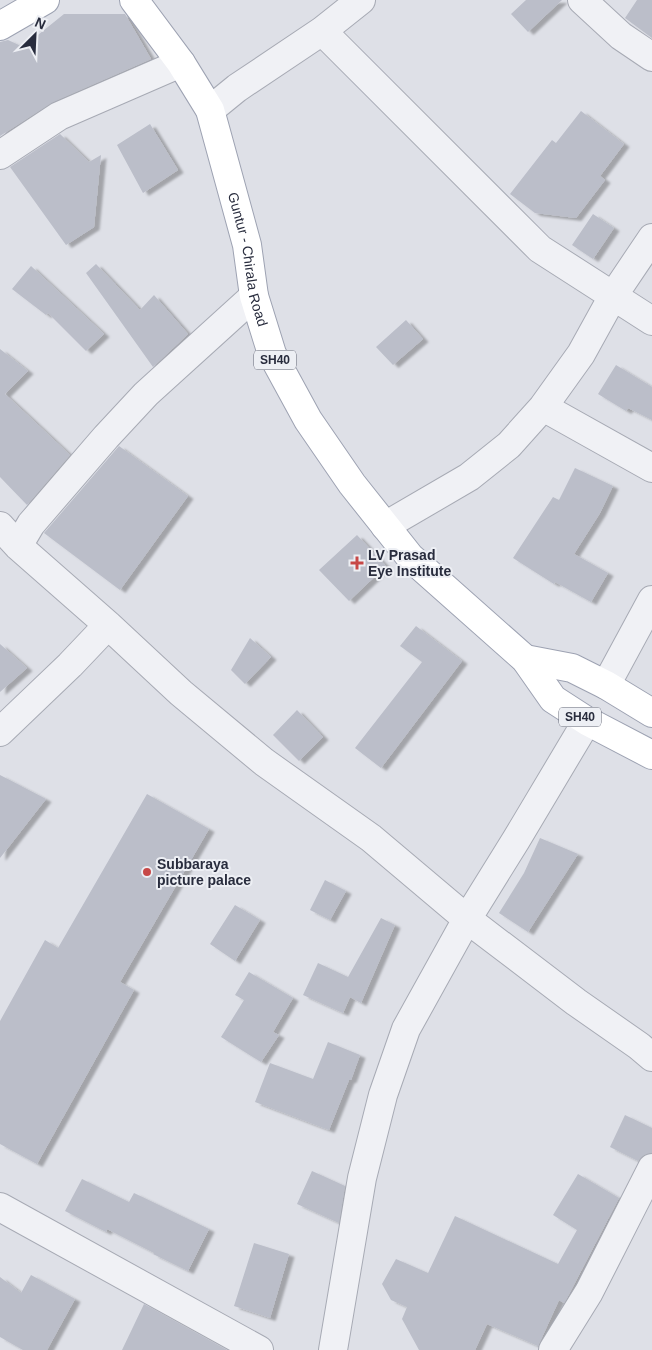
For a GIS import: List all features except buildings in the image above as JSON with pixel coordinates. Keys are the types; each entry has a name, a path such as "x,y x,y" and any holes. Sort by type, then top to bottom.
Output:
{"main road":[{"path":"0,26 45,0"},
{"name":"Guntur - Chirala Road","path":"134,0 181,63 210,110 247,245 254,296 272,354 308,420 352,484 410,557 525,660 553,699 587,721 652,755"},
{"path":"525,660 572,668 606,685 652,713"}],"street":[{"path":"210,110 237,88 322,31 361,0"},
{"path":"582,0 621,36 652,57"},
{"path":"322,31 540,249 652,321"},
{"path":"0,155 59,116 181,63"},
{"path":"385,526 469,477 509,445 543,407 581,354 613,296 652,238"},
{"path":"18,546 31,524 146,394 254,296"},
{"path":"543,407 652,468"},
{"path":"0,526 18,546 108,625 181,693 256,755 371,838 467,919 652,1057"},
{"path":"606,685 652,600"},
{"path":"0,732 70,665 108,625"},
{"path":"332,1350 362,1178 383,1095 406,1029 467,919 587,721"},
{"path":"553,1350 589,1292 652,1168"},
{"path":"0,1207 259,1350"}],"place":[{"name":"LV Prasad Eye Institute","path":"357,563"},
{"name":"Subbaraya picture palace","path":"147,872"}]}
